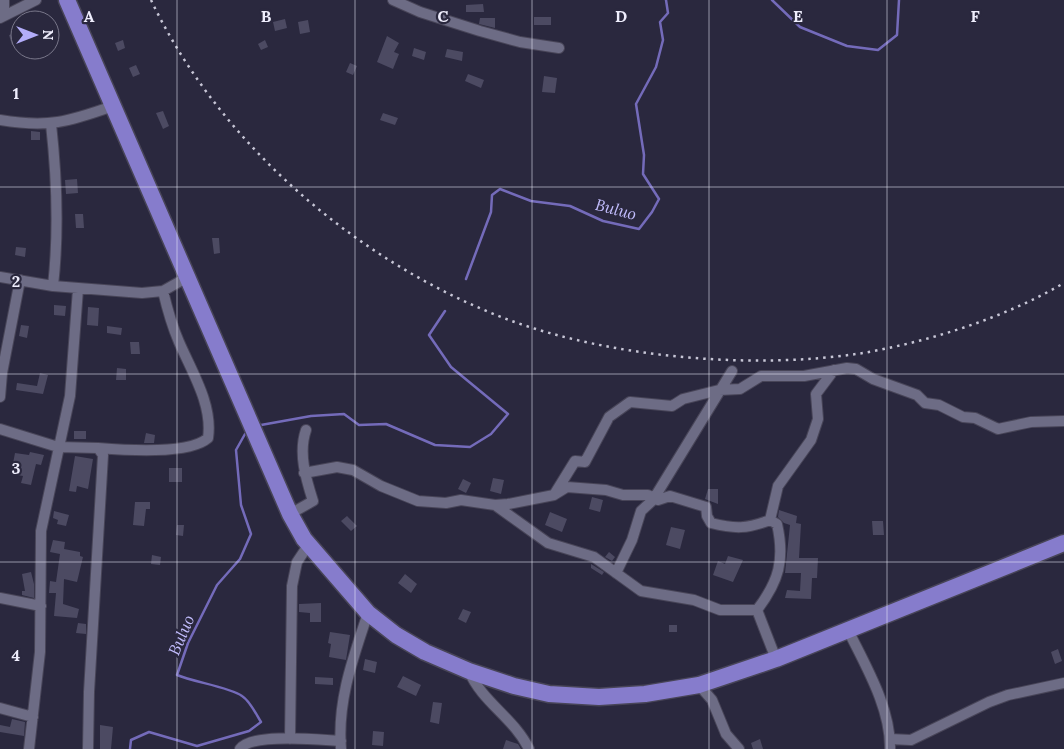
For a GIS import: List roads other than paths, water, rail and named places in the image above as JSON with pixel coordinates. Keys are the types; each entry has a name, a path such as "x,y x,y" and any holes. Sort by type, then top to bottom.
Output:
{"highway":[{"path":"67,0 290,514 309,544 368,613 396,635 425,652 468,672 549,694 599,697 645,694 700,685 776,659 1064,543"}],"street":[{"path":"2,17 4,0"},
{"path":"2,17 36,0"},
{"path":"392,0 420,12 480,31 520,42 559,48"},
{"path":"0,120 26,124 51,124 73,121 114,106"},
{"path":"51,124 56,191 57,250 53,286"},
{"path":"0,277 78,289 142,293 163,290 186,278"},
{"path":"0,397 1,373 20,280"},
{"path":"29,749 40,652 41,531 70,396 78,289"},
{"path":"0,429 58,447 164,449 198,443 208,438 207,414 201,392 179,340 163,290"},
{"path":"554,495 575,461 585,462 609,417 630,402 672,406 683,399 719,390 740,389 761,376 804,376 847,368 856,369 873,379 917,395 925,403 939,405 964,417 975,418 998,429 1031,422 1064,421"},
{"path":"770,520 778,486 811,440 818,420 816,394 834,370"},
{"path":"616,573 632,540 642,511 652,500 732,371"},
{"path":"290,514 313,501 304,473 303,439 306,430"},
{"path":"88,749 89,692 104,467 103,455 98,448"},
{"path":"304,473 336,468 353,470 381,486 418,501 446,503 461,500 495,506 554,495 567,487 606,490 623,495 648,495 652,500"},
{"path":"652,500 670,496 706,506 707,516 711,523 732,528 752,526 770,520 777,524 780,540 780,562 774,586 757,610"},
{"path":"495,506 548,543 594,557 641,591 694,600 720,610 757,610"},
{"path":"290,739 292,586 297,562 309,544"},
{"path":"0,598 41,606"},
{"path":"757,610 776,659"},
{"path":"240,749 246,744 255,741 290,739 341,745 341,707 345,687 368,613"},
{"path":"848,630 876,684 890,744 911,740 989,702 1008,695 1064,683"},
{"path":"468,672 482,694 504,714 522,735 529,749"},
{"path":"700,685 712,700 726,734 739,749"},
{"path":"0,708 33,717"}],"waterway":[{"name":"Buluo","path":"466,279 491,212 492,195 500,189 531,201 570,206 603,221 639,229 652,212 659,199 643,174 644,155 636,104 656,67 663,40 660,22 668,13 666,0"},
{"name":"Buluo","path":"772,0 800,27 847,46 878,50 897,35 899,0"},
{"name":"Buluo","path":"261,425 311,416 344,414 359,425 386,424 435,445 470,447 491,434 508,414 451,367 429,335 445,311"},
{"name":"Buluo","path":"130,749 131,740 149,732 197,746 249,731 261,722 248,701 242,696 220,687 177,675 188,643 217,585 240,559 251,534 241,505 236,450 245,434"}],"railway":[{"path":"151,0 180,53 215,103 255,150 300,193 348,232 400,267 454,296 509,320 550,333 593,344 638,352 684,357 731,360 821,358 863,353 941,335 1017,307 1064,283"}]}
